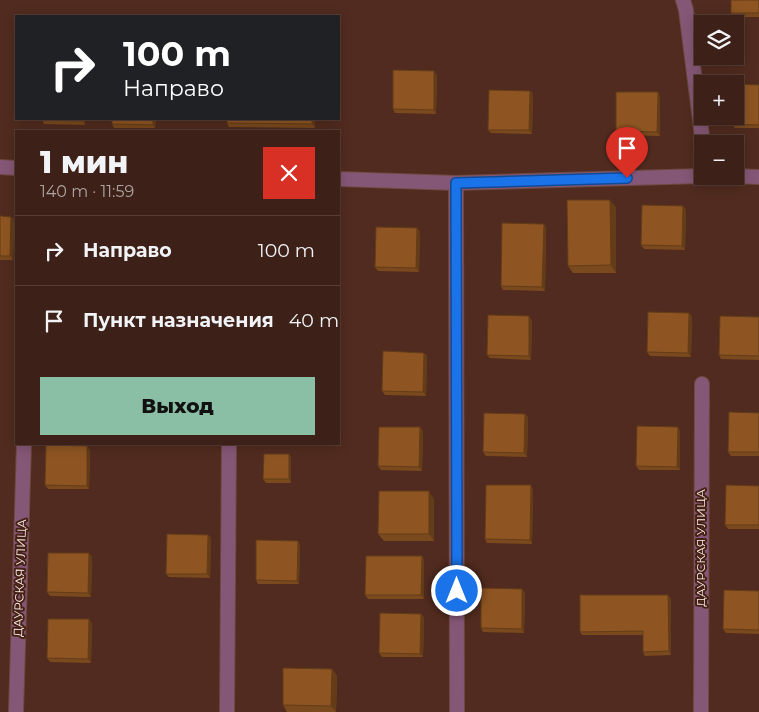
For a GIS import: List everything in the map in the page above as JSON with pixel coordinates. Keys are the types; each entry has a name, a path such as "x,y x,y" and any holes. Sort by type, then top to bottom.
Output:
{"street":[{"path":"683,0 686,10 703,135"},
{"path":"0,167 15,168"},
{"path":"340,179 456,183 694,176"},
{"path":"744,176 759,177"},
{"path":"456,183 457,712"},
{"name":"ДАУРСКАЯ УЛИЦА","path":"701,712 702,384"},
{"name":"ДАУРСКАЯ УЛИЦА","path":"16,712 24,445"},
{"path":"227,712 229,445"}],"building":[{"path":"731,0 759,0 759,13 731,13"},
{"path":"393,70 434,71 434,110 393,109"},
{"path":"744,84 759,85 759,125 744,124"},
{"path":"489,90 530,91 529,130 488,130"},
{"path":"616,92 658,92 657,132 616,131"},
{"path":"41,120 83,120 83,121"},
{"path":"112,120 153,120 153,125 112,124"},
{"path":"227,120 312,120 312,124 227,123"},
{"path":"567,200 610,200 611,265 568,266"},
{"path":"642,205 683,206 682,246 641,245"},
{"path":"0,216 11,217 10,256 0,256"},
{"path":"502,223 544,224 542,287 501,286"},
{"path":"376,227 417,228 416,268 375,267"},
{"path":"648,312 689,313 688,353 647,352"},
{"path":"488,315 529,316 529,356 487,355"},
{"path":"720,316 759,317 759,356 719,355"},
{"path":"383,351 424,353 423,392 382,391"},
{"path":"729,412 759,413 759,452 728,452"},
{"path":"484,413 525,414 524,453 483,452"},
{"path":"637,426 678,427 677,467 636,466"},
{"path":"379,427 420,427 419,467 378,466"},
{"path":"46,445 87,446 87,486 45,485"},
{"path":"264,454 289,454 289,479 263,479"},
{"path":"486,485 531,485 530,540 485,539"},
{"path":"726,485 759,486 759,525 725,525"},
{"path":"379,491 429,491 429,534 378,534"},
{"path":"167,534 208,535 207,574 166,574"},
{"path":"256,540 298,541 297,581 256,580"},
{"path":"48,553 89,553 88,593 47,592"},
{"path":"366,556 422,556 421,595 365,595"},
{"path":"481,588 522,589 522,629 481,628"},
{"path":"724,590 759,591 759,630 723,629"},
{"path":"580,595 668,595 669,651 643,652 643,631 580,632"},
{"path":"380,613 421,614 420,654 379,653"},
{"path":"48,619 89,619 88,659 47,658"},
{"path":"283,668 332,669 331,706 283,705"}],"route":[{"path":"457,591 456,183 627,178"}]}
